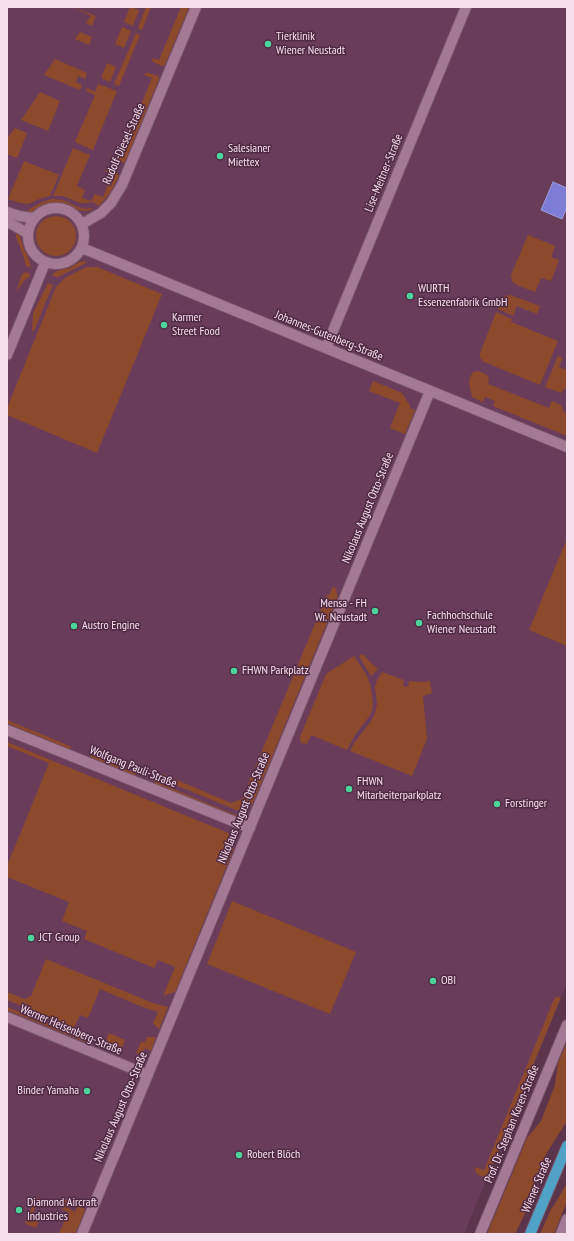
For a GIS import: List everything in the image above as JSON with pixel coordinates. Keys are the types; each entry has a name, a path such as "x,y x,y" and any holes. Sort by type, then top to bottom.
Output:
{"main road":[{"name":"Wiener Straße","path":"530,1234 567,1146"}],"street":[{"name":"Rudolf-Diesel-Straße","path":"82,224 101,212 111,203 122,185 196,7"},
{"name":"Lise-Meitner-Straße","path":"326,348 466,7"},
{"path":"52,208 64,208 75,215 82,224 84,234 82,248 77,256 68,262 56,265 45,263 36,258 27,242 30,226 42,211 52,208"},
{"path":"7,212 19,216 30,226"},
{"path":"7,222 15,226 30,226"},
{"name":"Johannes-Gutenberg-Straße","path":"82,248 567,447"},
{"path":"7,355 45,263"},
{"name":"Nikolaus August Otto-Straße","path":"82,1234 430,391"},
{"name":"Wolfgang Pauli-Straße","path":"7,730 250,828"},
{"name":"Werner Heisenberg-Straße","path":"7,1017 148,1075"},
{"name":"Prof. Dr. Stephan Koren-Straße","path":"480,1234 567,1025"},
{"path":"561,1234 567,1219"}],"shaded area":[{"path":"7,7 567,7 567,983 464,1234 7,1234"},
{"path":"72,7 96,16 92,26 86,23 91,16"},
{"path":"130,7 139,10 133,26 124,22"},
{"path":"146,7 151,7 142,30 138,28"},
{"path":"181,7 189,7 165,65 162,66 153,62 152,58 159,60"},
{"path":"122,27 131,31 124,48 115,44"},
{"path":"80,32 92,37 89,45 75,39"},
{"path":"136,33 140,35 119,86 114,84"},
{"path":"55,59 87,73 85,79 78,76 76,82 82,85 80,90 44,75"},
{"path":"107,63 116,67 110,82 101,78"},
{"path":"146,73 158,76 159,79 125,162 121,163 112,159 111,155 119,158 152,78 144,75"},
{"path":"98,84 117,91 93,150 75,142 95,95 86,91 87,88 95,92"},
{"path":"40,92 60,101 48,131 21,120"},
{"path":"15,128 27,133 17,158 7,154 7,139"},
{"path":"73,148 90,155 77,186 85,190 82,198 91,201 95,194 103,197 112,174 105,171 107,169 117,173 119,176 110,193 99,206 93,202 80,203 63,196 53,196"},
{"path":"24,161 59,175 50,196 28,204 8,199"},
{"path":"553,182 567,188 567,207 562,219 541,210"},
{"path":"52,199 63,200 78,207 85,209 91,208 93,210 78,210 70,205 53,203 44,204 32,212 25,212 42,202"},
{"path":"56,216 64,218 70,222 74,228 76,236 74,244 70,250 64,254 56,256 48,254 42,250 38,244 36,236 38,228 42,222 48,218"},
{"path":"16,232 20,235 31,268 26,266 16,237"},
{"path":"528,235 555,246 551,257 559,260 551,281 541,278 535,292 517,285 512,281 511,275"},
{"path":"86,261 86,263 58,277 52,276 59,270 70,268 79,262"},
{"path":"87,267 97,267 162,294 97,453 7,415 7,408 56,287 66,277"},
{"path":"26,272 30,274 29,277 16,292 22,274"},
{"path":"48,283 53,285 34,331 32,331 33,313"},
{"path":"510,295 540,306 537,314 517,306 513,316 498,309 502,299 505,296"},
{"path":"496,312 512,319 511,322 558,341 540,385 482,361 480,353"},
{"path":"558,356 562,358 559,367 567,370 567,386 561,393 545,387"},
{"path":"478,371 487,375 489,378 488,384 549,408 552,401 561,405 567,415 567,436 493,406 495,401 485,397 483,402 472,397 469,383 470,377 473,372"},
{"path":"373,381 402,393 410,408 415,410 405,434 390,428 400,403 369,391"},
{"path":"566,541 567,542 567,646 529,630"},
{"path":"333,587 336,588 338,596 252,805 249,804 245,811 241,812 161,779 163,774 231,803 242,799 327,595 329,595"},
{"path":"363,654 378,669 371,676 359,656"},
{"path":"354,656 366,674 370,684 373,704 372,712 355,735 347,750 311,735 307,744 301,743 300,737 326,674"},
{"path":"382,672 404,680 403,686 408,687 409,681 430,681 432,693 423,696 427,739 412,776 350,751 375,713 377,704 375,687"},
{"path":"7,720 72,747 69,749 7,723"},
{"path":"7,742 231,834 233,840 232,847 234,848 175,992 163,996 175,967 158,960 154,968 84,939 87,931 62,921 69,902 7,877 7,866 49,763 7,746"},
{"path":"90,754 137,774 134,775 91,757"},
{"path":"154,781 238,816 232,816 156,784"},
{"path":"232,901 356,952 330,1014 207,964"},
{"path":"46,959 153,1003 168,1007 159,1029 153,1023 158,1012 100,989 88,1018 80,1015 74,1028 7,1000 7,992 25,999 31,996"},
{"path":"561,997 487,1178 478,1175 475,1170 476,1167 484,1170 554,999"},
{"path":"7,1007 90,1041 90,1044 7,1010"},
{"path":"109,1033 125,1040 122,1048 106,1041"},
{"path":"147,1037 156,1037 151,1051 145,1048 142,1054 136,1053 141,1042 145,1042"},
{"path":"567,1042 567,1121 546,1154 535,1180 531,1201 515,1234 487,1234 527,1138 541,1121 555,1085 558,1063"},
{"path":"567,1183 567,1201 554,1234 540,1234 552,1207"},
{"path":"36,1197 39,1198 32,1216 40,1219 36,1228 25,1224"},
{"path":"65,1200 71,1201 68,1208 75,1212 79,1204 85,1210 75,1234 59,1234 68,1212 62,1209"}],"place":[{"name":"Tierklinik Wiener Neustadt","path":"268,44"},
{"name":"Salesianer Miettex","path":"220,156"},
{"name":"WURTH Essenzenfabrik GmbH","path":"410,296"},
{"name":"Karmer Street Food","path":"164,325"},
{"name":"Mensa - FH Wr. Neustadt","path":"375,611"},
{"name":"Fachhochschule Wiener Neustadt","path":"419,623"},
{"name":"Austro Engine","path":"74,626"},
{"name":"FHWN Parkplatz","path":"234,671"},
{"name":"FHWN Mitarbeiterparkplatz","path":"349,789"},
{"name":"Forstinger","path":"497,804"},
{"name":"JCT Group","path":"31,938"},
{"name":"OBI","path":"433,981"},
{"name":"Binder Yamaha","path":"87,1091"},
{"name":"Robert Blöch","path":"239,1155"},
{"name":"Diamond Aircraft Industries","path":"19,1210"}]}
